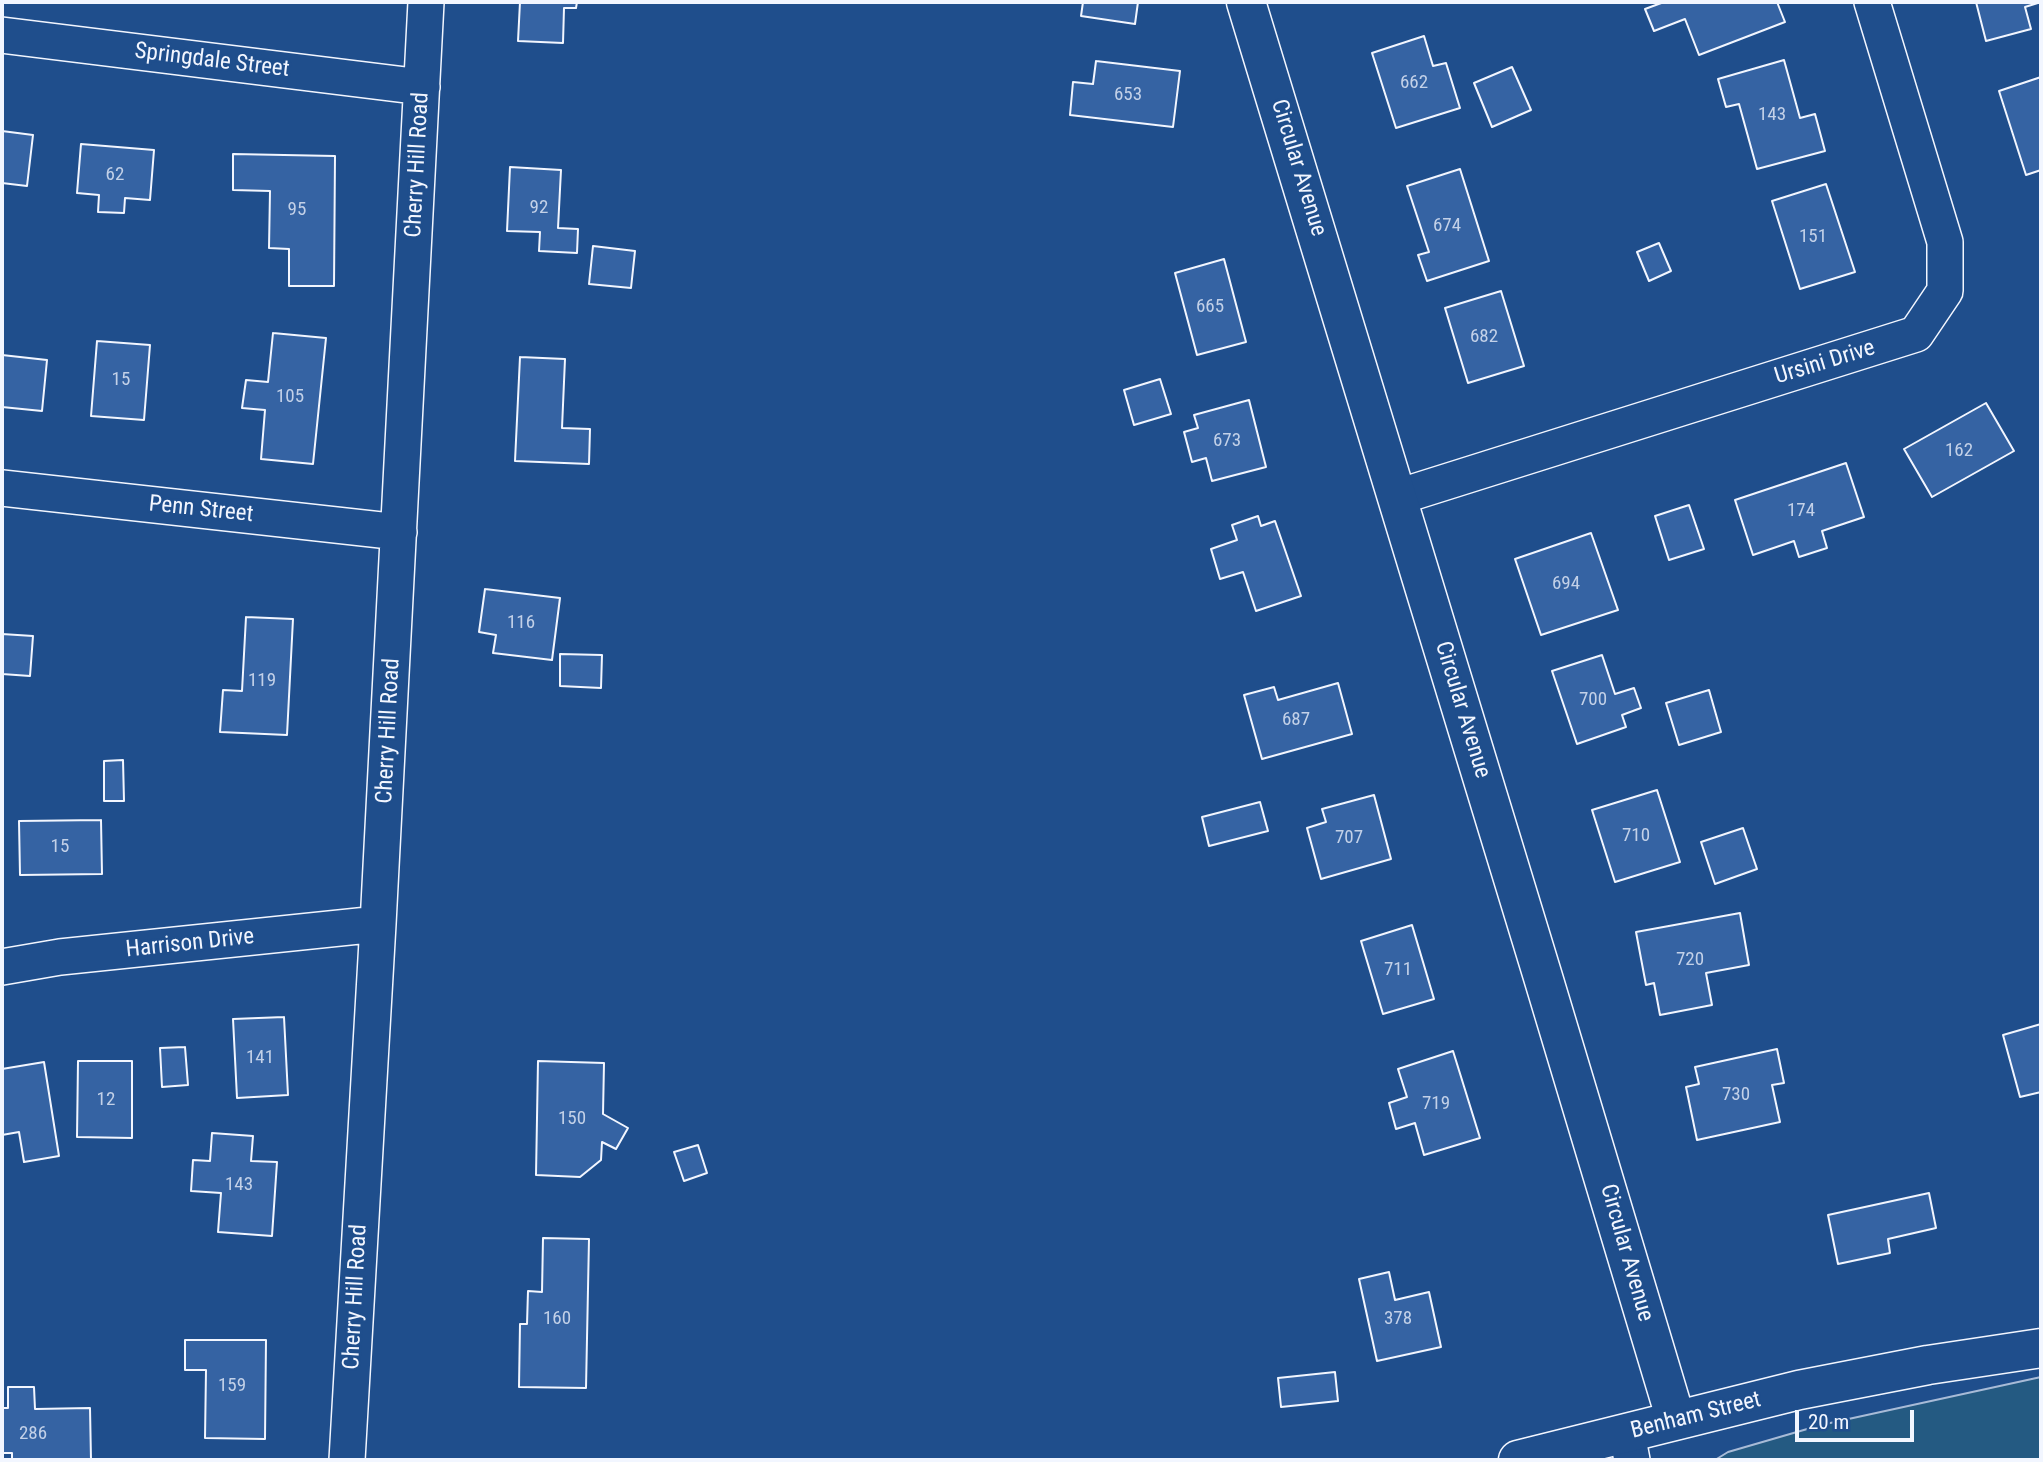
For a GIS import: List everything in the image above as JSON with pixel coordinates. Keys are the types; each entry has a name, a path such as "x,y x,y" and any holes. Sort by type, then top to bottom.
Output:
{"main road":[{"name":"Circular Avenue","path":"1246,2 1603,1172 1676,1420"},
{"name":"Benham Street","path":"1518,1460 1630,1447 1676,1420 1799,1390 1928,1365 2041,1348"}],"street":[{"name":"Cherry Hill Road","path":"347,1460 426,2"},
{"name":"Ursini Drive","path":"1398,497 1916,334 1945,290 1945,242 1872,2"},
{"name":"Springdale Street","path":"2,35 422,87"},
{"name":"Penn Street","path":"2,488 399,532"},
{"name":"Harrison Drive","path":"2,967 60,957 378,924"}],"shaded area":[{"path":"2041,1377 2041,1460 1715,1460 1728,1452 1821,1425"}],"building":[{"path":"520,2 577,2 576,8 564,8 563,43 518,41"},
{"path":"1083,2 1138,2 1135,24 1081,16"},
{"path":"1664,2 1777,2 1785,22 1699,55 1685,19 1654,31 1645,9"},
{"path":"1976,2 2041,2 2025,7 2031,29 1986,41"},
{"path":"1424,36 1433,66 1446,63 1460,108 1396,128 1372,53"},
{"path":"1784,60 1800,118 1815,114 1825,151 1757,169 1739,104 1726,107 1718,79"},
{"path":"1096,61 1180,71 1173,127 1070,115 1073,82 1093,84"},
{"path":"1512,67 1531,110 1492,127 1474,83"},
{"path":"2041,77 2041,170 2026,175 1999,91"},
{"path":"2,131 33,135 27,186 2,183"},
{"path":"81,144 154,150 150,200 125,198 124,213 98,212 99,195 77,193"},
{"path":"233,154 335,156 334,286 289,286 289,249 269,248 270,191 233,190"},
{"path":"510,167 561,170 558,228 578,229 577,253 539,251 540,232 507,231"},
{"path":"1460,169 1489,261 1427,281 1418,255 1429,252 1407,186"},
{"path":"1826,184 1855,272 1800,289 1772,201"},
{"path":"1659,243 1671,271 1649,281 1637,252"},
{"path":"593,246 635,251 631,288 589,284"},
{"path":"1224,259 1246,342 1197,355 1175,273"},
{"path":"1501,291 1524,366 1468,383 1445,308"},
{"path":"273,333 326,338 313,464 261,459 265,410 242,408 246,380 268,382"},
{"path":"97,341 150,345 144,420 91,416"},
{"path":"2,355 47,360 42,411 2,407"},
{"path":"520,357 565,359 562,428 590,429 589,464 515,461"},
{"path":"1160,379 1171,414 1134,425 1124,390"},
{"path":"1249,400 1266,467 1212,481 1206,458 1192,462 1184,432 1198,428 1194,415"},
{"path":"1986,403 2014,451 1932,497 1904,449"},
{"path":"1846,463 1864,517 1822,531 1827,548 1799,557 1794,541 1753,555 1735,500"},
{"path":"1689,505 1704,549 1669,560 1655,516"},
{"path":"1258,516 1261,526 1275,521 1301,596 1256,611 1243,572 1220,579 1211,549 1237,540 1232,525"},
{"path":"1591,533 1618,610 1541,635 1515,559"},
{"path":"485,589 560,598 552,660 493,653 496,635 479,632"},
{"path":"246,617 293,619 287,735 220,732 223,690 242,691"},
{"path":"2,634 33,636 30,676 2,674"},
{"path":"560,654 602,655 601,688 560,686"},
{"path":"1602,655 1615,694 1634,688 1641,708 1622,715 1626,727 1577,744 1552,671"},
{"path":"1338,683 1352,734 1262,759 1244,695 1274,687 1278,700"},
{"path":"1709,690 1721,732 1679,745 1666,703"},
{"path":"123,760 124,801 104,801 104,761"},
{"path":"1657,790 1680,862 1615,882 1592,810"},
{"path":"1374,795 1391,859 1321,879 1307,828 1326,822 1322,809"},
{"path":"1260,802 1268,831 1209,846 1202,817"},
{"path":"101,820 102,874 20,875 19,821"},
{"path":"1743,828 1757,869 1715,884 1701,842"},
{"path":"1740,913 1749,965 1706,973 1712,1005 1660,1015 1654,983 1646,985 1636,932"},
{"path":"1412,925 1434,999 1383,1014 1361,941"},
{"path":"284,1017 288,1095 237,1098 233,1019"},
{"path":"2041,1024 2041,1092 2020,1097 2003,1035"},
{"path":"185,1047 188,1085 162,1087 160,1048"},
{"path":"1777,1049 1784,1083 1772,1085 1780,1122 1697,1140 1686,1087 1699,1084 1695,1067"},
{"path":"1453,1051 1480,1138 1424,1155 1415,1123 1396,1129 1389,1103 1407,1097 1398,1069"},
{"path":"78,1061 132,1061 132,1138 77,1137"},
{"path":"538,1061 604,1063 603,1114 628,1128 616,1149 602,1142 601,1160 580,1177 536,1175"},
{"path":"44,1062 59,1156 24,1162 19,1132 2,1135 2,1069"},
{"path":"212,1133 253,1136 251,1161 277,1162 272,1236 218,1232 221,1193 191,1191 193,1160 210,1161"},
{"path":"698,1145 707,1173 684,1181 674,1152"},
{"path":"1929,1193 1936,1228 1888,1239 1890,1253 1838,1264 1828,1215"},
{"path":"543,1238 589,1239 586,1388 519,1387 520,1324 527,1324 528,1291 542,1292"},
{"path":"1389,1272 1395,1300 1429,1292 1441,1347 1377,1361 1359,1279"},
{"path":"185,1340 266,1340 265,1439 205,1438 206,1370 185,1370"},
{"path":"1335,1372 1338,1401 1281,1407 1278,1378"},
{"path":"8,1387 34,1387 35,1409 90,1408 91,1460 12,1460 12,1453 2,1453 2,1408 8,1408"}]}
